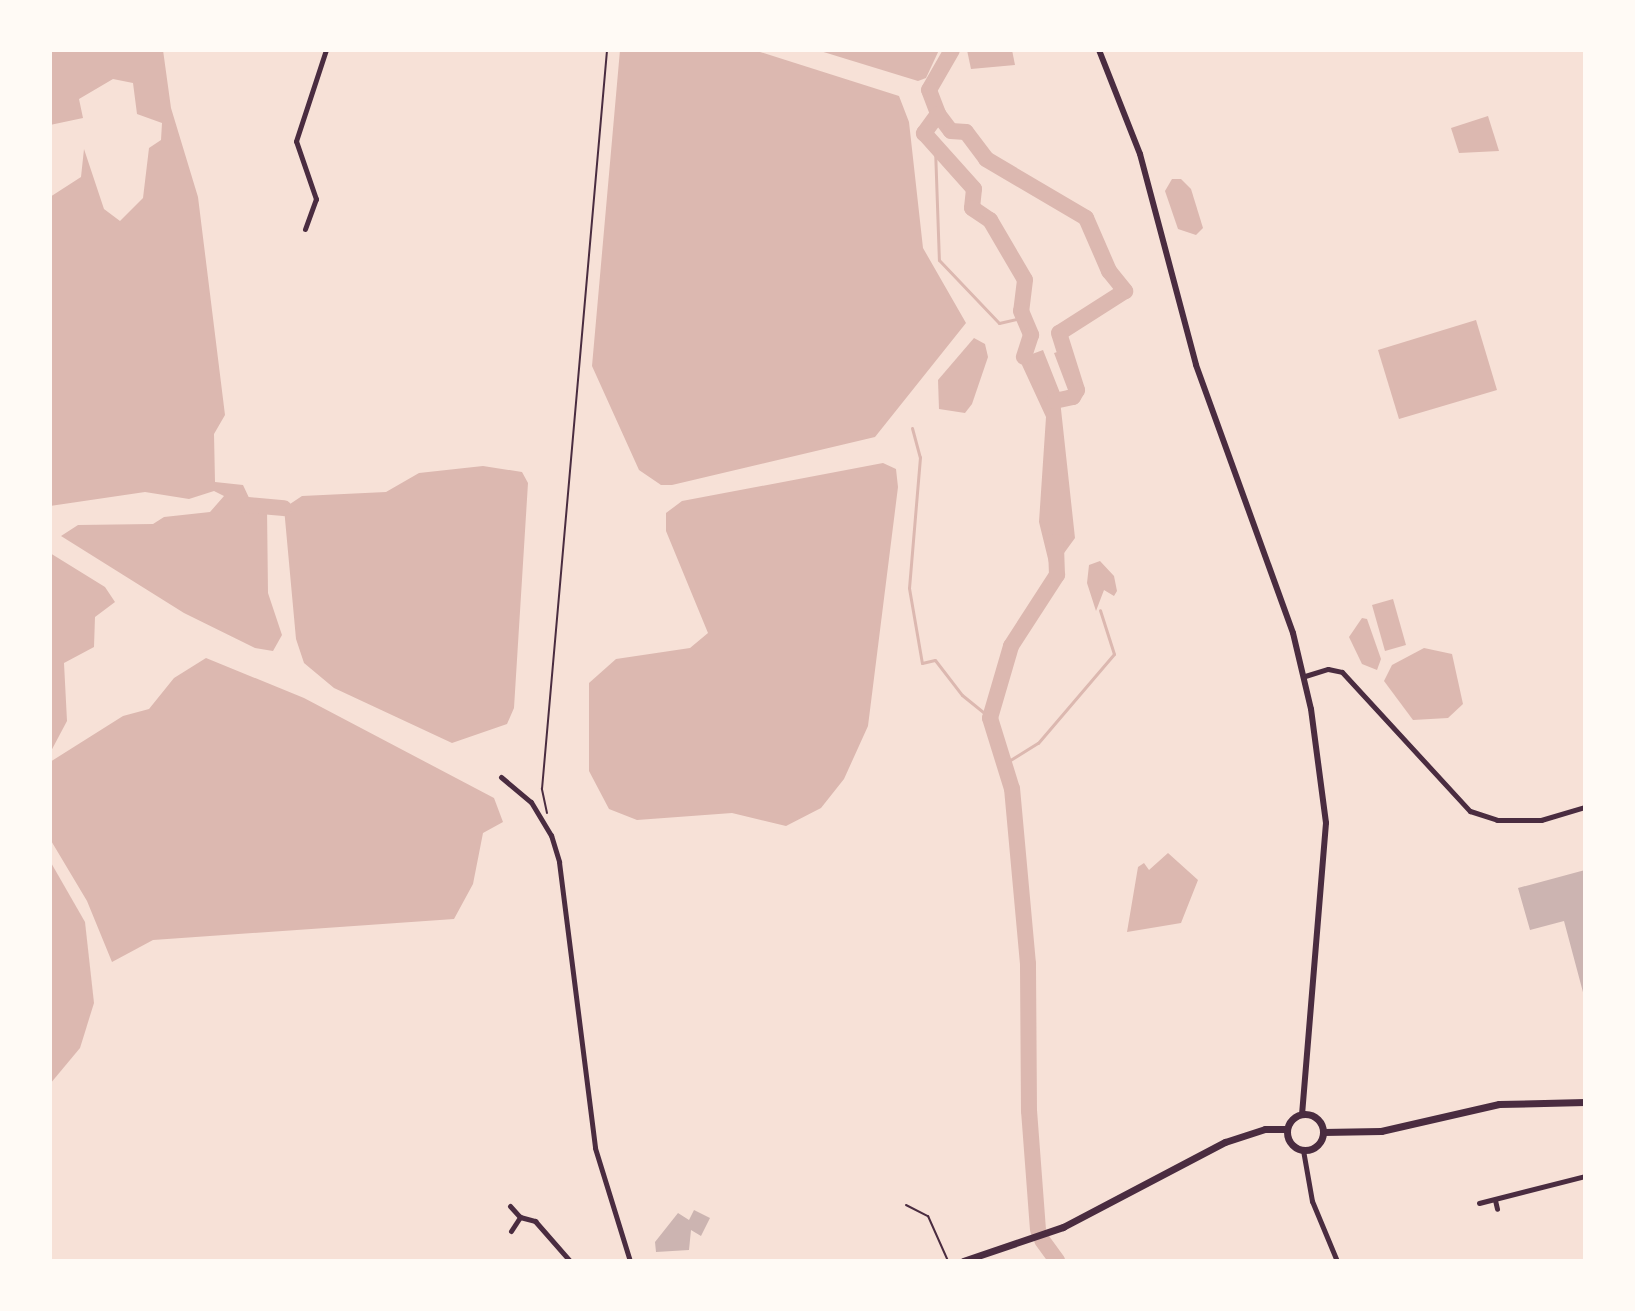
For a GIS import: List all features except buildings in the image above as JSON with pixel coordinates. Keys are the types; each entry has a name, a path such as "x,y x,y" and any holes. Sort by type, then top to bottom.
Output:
{"main road":[{"path":"1323,1132 1381,1131 1499,1104 1585,1102"},
{"path":"963,1261 1063,1227 1225,1142 1265,1129 1287,1129 1302,1114 1315,1117 1323,1132"},
{"path":"1287,1129 1292,1145 1303,1150 1314,1147 1323,1132"}],"street":[{"path":"305,229 316,199 296,141 326,50"},
{"path":"1099,50 1144,169 1196,365 1305,676 1326,823 1302,1114"},
{"path":"1305,676 1328,669 1342,672 1470,811 1497,820 1541,820 1585,807"},
{"path":"501,777 531,802 551,835 559,862 595,1148 629,1261"},
{"path":"1303,1150 1312,1201 1337,1261"},
{"path":"1479,1203 1585,1176"},
{"path":"1495,1200 1497,1209"},
{"path":"510,1206 520,1217 543,1227 570,1261"},
{"path":"511,1231 520,1217"}],"path":[{"path":"548,820 542,789 607,50"},
{"path":"906,1205 928,1216 948,1261"}],"shaded area":[{"path":"50,50 163,50 171,108 198,197 225,415 214,434 215,482 243,485 251,502 267,508 268,593 282,635 273,651 255,648 184,613 61,536 78,525 153,524 164,517 210,512 224,496 214,491 189,499 145,492 50,506 50,197 81,177 84,149 104,209 120,221 143,198 149,148 161,140 162,123 137,114 133,83 113,79 79,99 83,118 50,125"},
{"path":"620,50 754,50 899,96 909,122 923,248 966,323 875,437 672,485 661,485 639,470 592,366"},
{"path":"817,50 939,50 926,78 918,81"},
{"path":"967,50 1012,50 1015,65 971,69"},
{"path":"1488,116 1499,151 1459,153 1451,128"},
{"path":"1172,179 1181,179 1191,189 1203,228 1196,235 1178,229 1165,191"},
{"path":"1476,320 1497,390 1399,419 1378,350"},
{"path":"974,338 985,344 988,357 972,404 965,413 939,409 938,380"},
{"path":"1043,350 1060,393 1068,390 1054,353 1064,350 1077,390 1060,400 1075,538 1051,571 1039,522 1046,417 1022,365 1024,357"},
{"path":"883,463 896,469 898,487 868,726 844,779 821,808 786,826 732,813 637,820 609,809 589,771 589,683 616,659 690,648 708,633 666,531 666,513 682,501"},
{"path":"483,466 522,472 528,483 514,708 507,724 452,743 334,688 304,663 296,639 284,508 302,496 386,492 419,473"},
{"path":"50,553 105,587 115,602 95,617 94,647 64,663 67,721 50,753"},
{"path":"1100,561 1114,576 1117,591 1114,596 1104,590 1096,611 1087,583 1089,565"},
{"path":"1393,599 1406,645 1385,651 1372,605"},
{"path":"1362,618 1367,619 1381,659 1377,670 1362,664 1349,637"},
{"path":"1424,648 1452,654 1463,704 1448,718 1413,720 1384,681 1392,665"},
{"path":"206,658 304,698 494,798 503,822 483,833 473,884 454,919 153,940 112,962 87,901 50,839 50,762 123,716 149,709 174,678"},
{"path":"1168,853 1198,880 1181,923 1127,932 1138,867 1144,863 1149,870"},
{"path":"50,861 85,922 94,1003 80,1048 50,1084"}],"waterway":[{"path":"952,50 929,90 938,114 924,133 974,189 972,208 990,220 1025,280 1021,311 1031,335 1024,357"},
{"path":"938,114 951,131 966,132 986,159 1086,218 1109,271 1125,291 1059,333 1077,390 1073,397 1054,401"},
{"path":"935,148 939,260 999,323 1024,317"},
{"path":"912,428 920,457 909,588 922,663 935,660 962,695 990,718"},
{"path":"248,505 284,508"},
{"path":"1038,1230 1029,1111 1028,964 1012,789 990,718 1011,646 1057,575 1056,542"},
{"path":"1007,762 1038,743 1114,654 1100,610"},
{"path":"1042,1240 1057,1261"}]}
